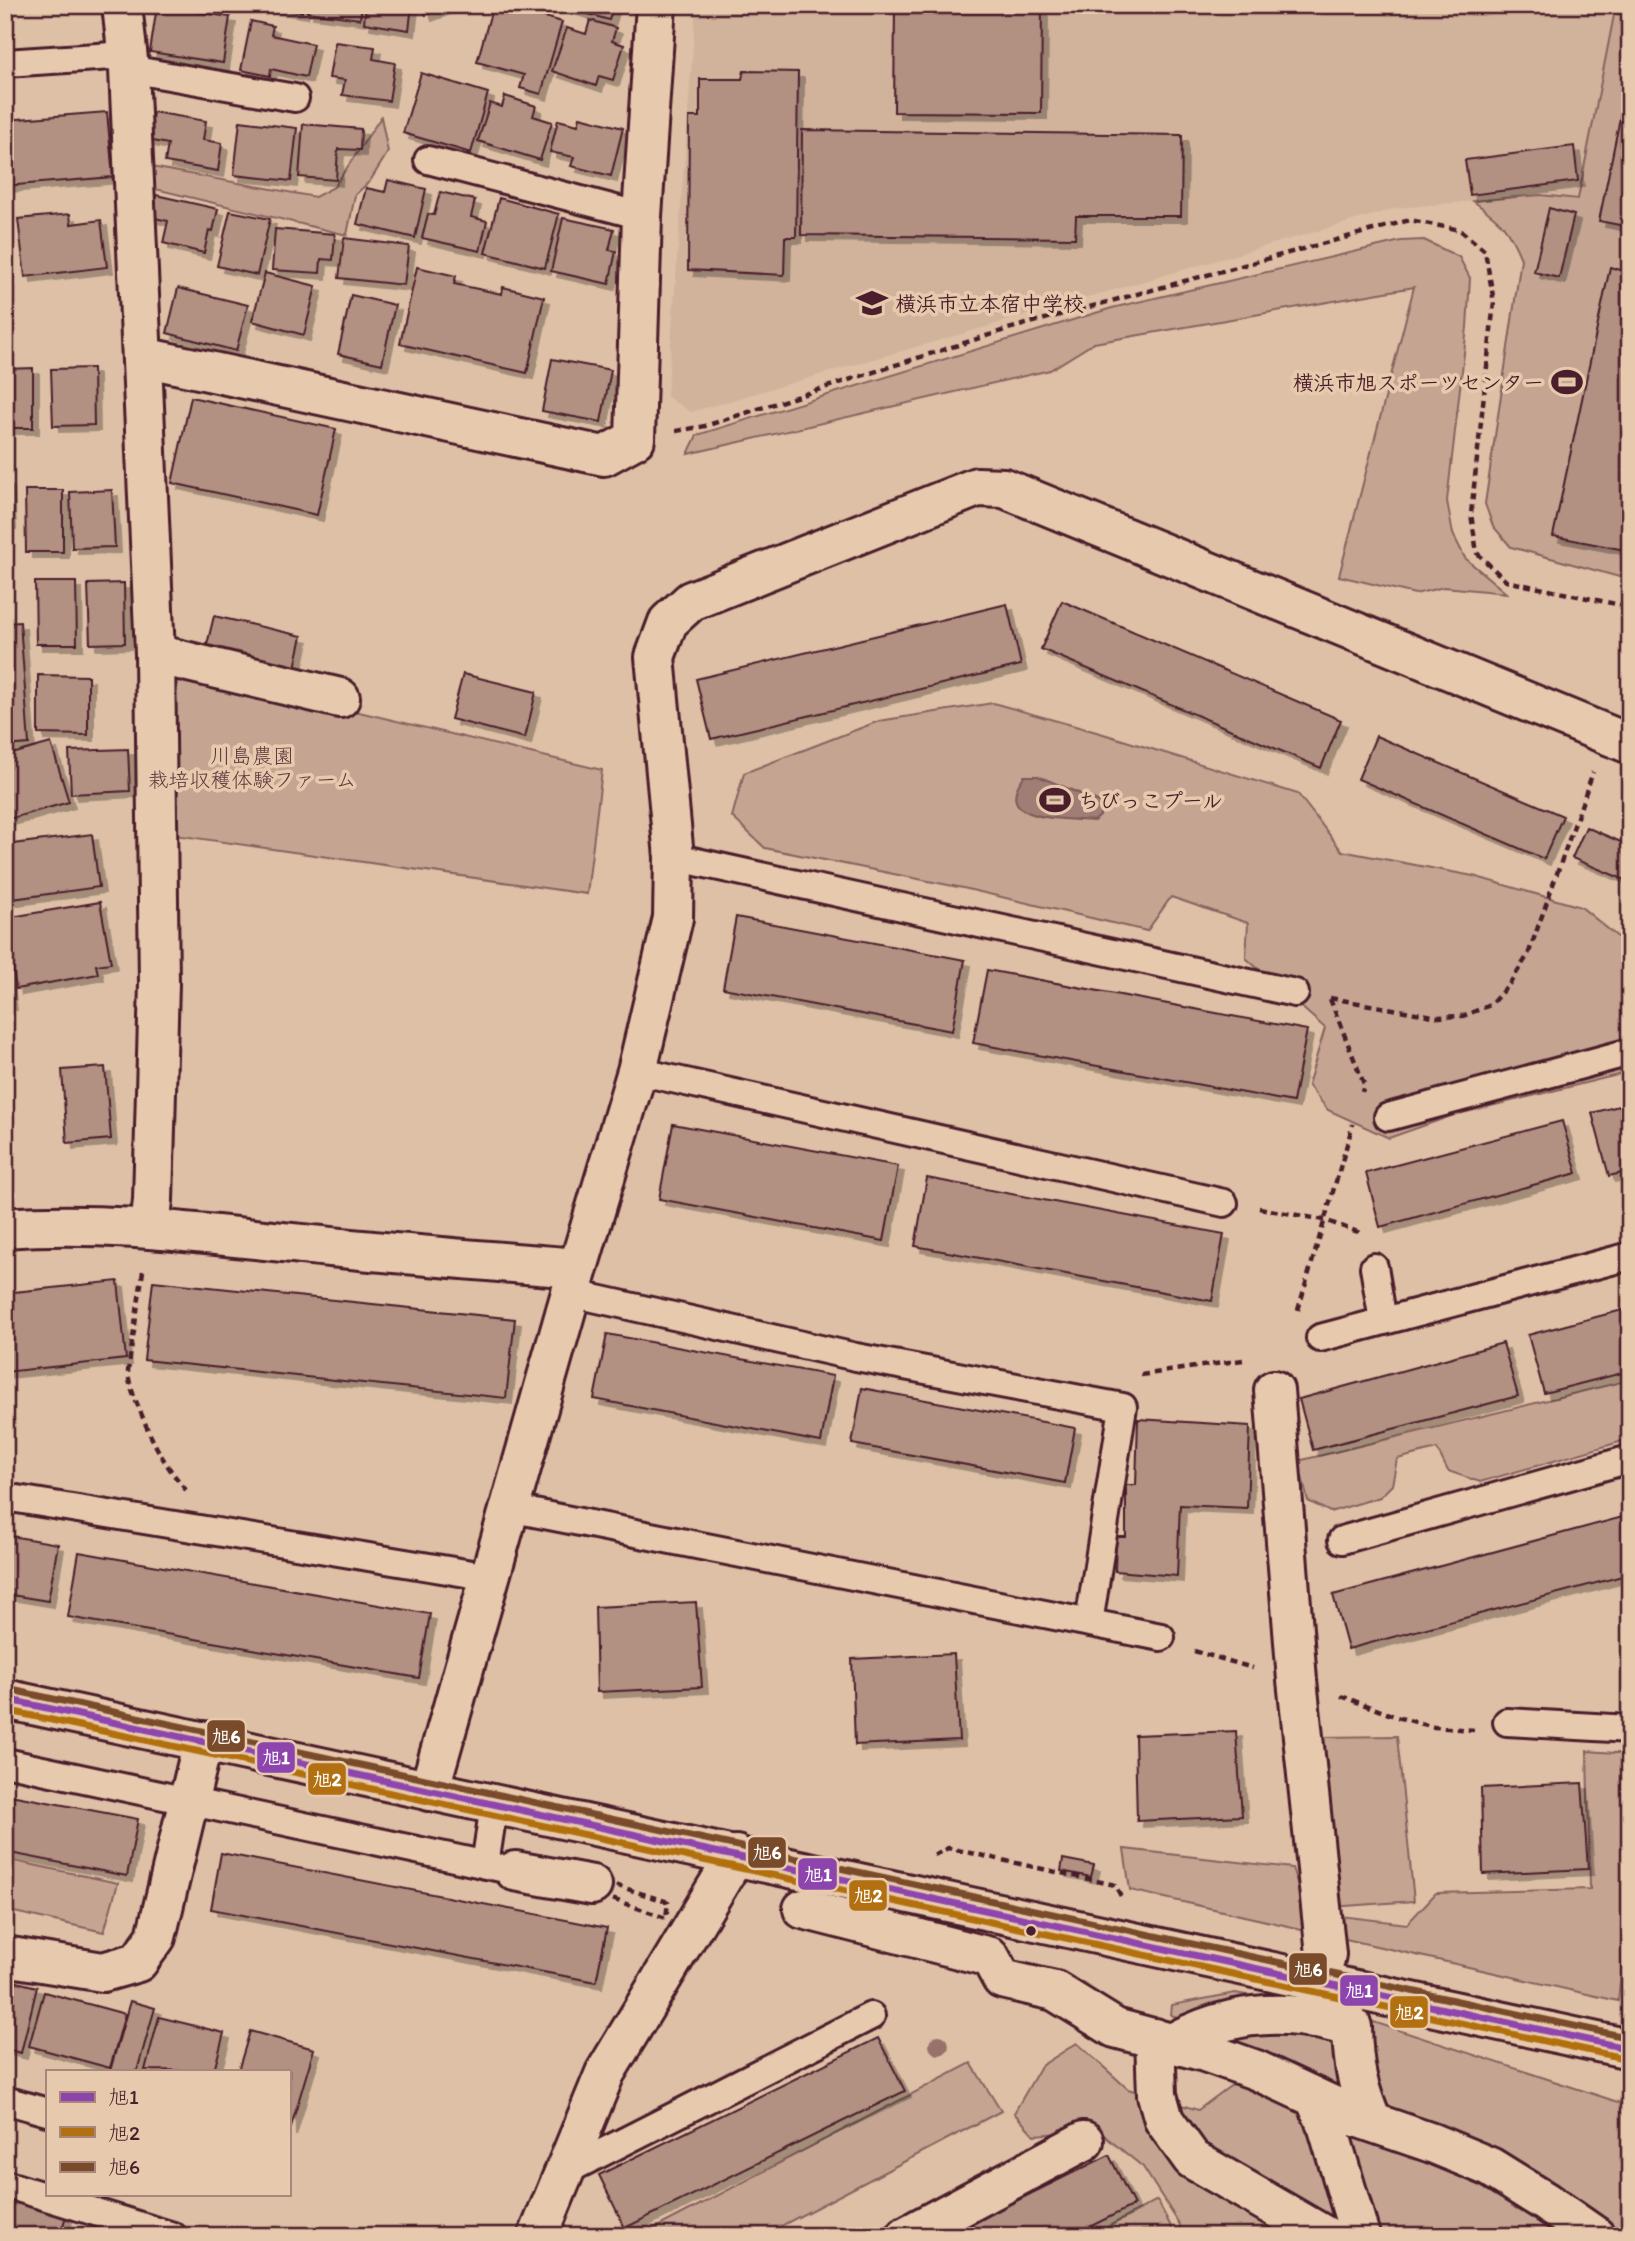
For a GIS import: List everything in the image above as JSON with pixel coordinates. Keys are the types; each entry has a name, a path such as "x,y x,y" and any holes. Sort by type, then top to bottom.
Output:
{"street":[{"path":"122,5 129,62 155,654 159,983 150,1228"},
{"path":"143,357 604,456 635,439 642,216 656,5"},
{"path":"429,1791 574,1280 637,1071 673,918 674,857 655,657 668,622 691,601 977,487 1004,488 1618,740"},
{"path":"155,654 340,698"},
{"path":"5,1228 150,1228 416,1256 574,1280"},
{"path":"1274,1390 1297,1680 1326,1954 1312,2019"},
{"path":"5,1699 1630,2049"},
{"path":"5,1956 103,1972 138,1962 156,1937 203,1741"},
{"path":"538,2236 605,2073 736,1855"},
{"path":"500,1868 592,1885"},
{"path":"803,1909 990,1957 1002,1979 1055,1991 1115,2028 1256,2070 1371,2122 1490,2167 1595,2236"},
{"path":"1163,2041 1227,2020 1296,2016 1352,2027 1353,2061 1358,2086 1371,2122"},
{"path":"1163,2041 1157,2095 1164,2120 1192,2160 1325,2236"},
{"path":"1315,2098 1328,2128 1360,2236"},
{"path":"906,2236 1084,2141"}],"lane":[{"path":"5,63 129,62 295,98"},
{"path":"428,160 642,216"},
{"path":"674,857 1295,993"},
{"path":"1388,1116 1630,1052"},
{"path":"637,1071 1224,1203"},
{"path":"1320,1338 1630,1256"},
{"path":"1374,1267 1383,1321"},
{"path":"574,1280 856,1357 1123,1407 1090,1623"},
{"path":"1342,1540 1630,1459"},
{"path":"5,1497 490,1577"},
{"path":"509,1508 1161,1637"},
{"path":"1507,1722 1630,1729"},
{"path":"5,1762 500,1868 494,1805"},
{"path":"564,2172 871,2016"},
{"path":"5,2101 46,2112"},
{"path":"5,2185 173,2236"}],"path":[{"path":"635,439 705,426 1008,329 1410,220 1460,230 1485,251 1494,302 1471,514 1477,553 1506,581 1630,607"},
{"path":"1295,993 1439,1017 1463,1016 1490,1005 1510,983 1528,956 1618,740"},
{"path":"1330,998 1364,1084 1361,1097"},
{"path":"1297,1313 1353,1121"},
{"path":"1224,1203 1324,1220 1358,1232 1366,1240 1374,1267"},
{"path":"150,1228 128,1371 129,1383 152,1443 167,1468 191,1498"},
{"path":"1084,1400 1112,1380 1249,1360"}],"shaded area":[{"name":"横浜市立本宿中学校","path":"696,5 1616,5 1578,199 1540,195 1397,208 691,412 667,397"},
{"name":"ちびっこプール","path":"1024,776 1038,776 1100,802 1100,816 1094,821 1051,818 1024,810 1016,802 1016,791"}],"green space":[{"name":"横浜市旭スポーツセンター","path":"1616,5 1630,5 1630,580 1511,547 1493,526 1485,504 1521,259 1503,226 1473,201 1540,195 1578,199"},
{"path":"381,117 388,152 370,181 355,195 347,235 147,187 146,166 315,197 334,187"},
{"path":"1424,240 1459,257 1470,278 1447,501 1453,534 1465,558 1506,593 1444,587 1415,594 1339,576 1414,287 1094,343 1050,370 688,454 697,435 1112,308 1401,241"},
{"name":"川島農園 栽培収穫体験ファーム","path":"166,666 602,770 587,894 168,834"},
{"path":"993,703 1298,794 1342,851 1473,876 1581,907 1630,947 1630,1072 1454,1115 1389,1138 1328,1110 1308,1085 1325,1028 1246,958 1248,923 1171,897 1147,931 963,888 765,848 732,817 744,773 879,721"},
{"path":"1630,1380 1630,1439 1480,1482 1448,1471 1437,1449 1397,1459 1392,1485 1380,1497 1330,1512 1308,1501 1298,1461"},
{"path":"1397,1736 1414,1901 1332,1907 1320,1737"},
{"path":"1587,1751 1630,1754 1630,1924 1626,1933 1618,2001 1130,1890 1124,1849 1292,1868 1307,1912 1407,1924 1436,1893 1590,1889"},
{"path":"5,1859 118,1883 104,1932 5,1910"},
{"path":"1235,1993 1346,2013 1630,2106 1630,2236 1182,2236 1180,2225 1143,2167 1097,2130 1034,2135 1014,2113 1041,2066 1077,2043 1128,2089 1198,2110 1237,2081 1237,2036 1171,2015 1172,2005"},
{"path":"971,2063 1001,2111 762,2236 640,2236"},
{"path":"1157,2200 1176,2236 1091,2236"}],"building":[{"path":"255,5 303,5 302,12"},
{"path":"308,5 362,5 360,19 307,12"},
{"path":"366,5 412,5 409,30 364,23"},
{"path":"423,5 453,5 426,15"},
{"path":"493,5 504,5 562,22 541,94 520,88 524,75 477,62"},
{"path":"557,5 614,5 609,20"},
{"path":"895,5 1042,5 1041,113 894,112"},
{"path":"157,6 230,17 223,63 150,52"},
{"path":"590,20 616,28 612,41 624,45 613,80 599,76 596,86 552,71 567,28 586,34"},
{"path":"251,21 273,26 271,35 313,44 306,77 271,69 270,76 241,70"},
{"path":"335,42 375,47 373,59 395,63 389,101 342,95 345,80 329,78"},
{"path":"1630,69 1630,227 1599,221"},
{"path":"744,71 798,72 796,237 785,237 784,275 688,270 689,117 700,117 700,79 742,79"},
{"path":"421,73 488,93 471,153 403,133"},
{"path":"505,96 536,106 533,116 552,122 540,160 478,141 490,103 502,107"},
{"path":"107,112 113,177 5,186 5,120"},
{"path":"153,112 206,121 203,140 222,143 218,171 165,162 168,144 148,140"},
{"path":"580,117 623,128 611,176 571,166 574,157 550,152 558,120 578,125"},
{"path":"240,121 297,128 291,181 234,175"},
{"path":"303,124 361,129 360,150 338,149 336,180 299,177"},
{"path":"802,130 1182,135 1181,216 1076,216 1075,238 801,235"},
{"path":"1574,146 1578,181 1470,195 1465,160"},
{"path":"388,180 426,189 415,238 357,224 366,188 385,192"},
{"path":"440,192 475,200 471,217 487,221 480,251 422,238 428,214 434,215"},
{"path":"156,195 218,209 213,231 209,230 204,253 163,243 168,221 151,217"},
{"path":"499,198 559,214 545,268 485,253"},
{"path":"1549,208 1574,215 1559,278 1534,272"},
{"path":"230,211 270,219 257,275 217,266"},
{"path":"70,214 71,224 101,220 107,267 25,277 18,219"},
{"path":"563,218 614,229 609,250 616,251 609,284 551,271"},
{"path":"275,229 335,234 333,260 321,259 320,273 272,270"},
{"path":"344,238 409,246 404,285 339,278"},
{"path":"1630,260 1630,551 1553,536 1610,267 1627,272"},
{"path":"417,267 456,276 454,284 502,294 503,287 544,297 527,373 400,344"},
{"path":"265,273 316,286 304,335 252,321"},
{"path":"178,288 248,305 236,351 167,333"},
{"path":"351,295 395,305 382,364 338,354"},
{"path":"552,359 611,370 601,422 542,411"},
{"path":"33,368 33,428 5,428 5,369"},
{"path":"93,368 94,425 53,426 51,369"},
{"path":"191,397 336,429 317,515 172,483"},
{"path":"5,481 8,481 10,523 5,523"},
{"path":"25,490 63,490 63,552 26,552"},
{"path":"112,490 115,547 72,548 70,492"},
{"path":"35,582 76,582 77,644 36,644"},
{"path":"124,583 125,643 90,644 88,584"},
{"path":"1062,601 1341,720 1321,768 1041,649"},
{"path":"1007,604 1021,665 711,739 696,679"},
{"path":"214,616 302,636 293,677 204,657"},
{"path":"20,622 29,744 5,746 5,623"},
{"path":"463,674 536,692 525,738 451,719"},
{"path":"38,675 88,676 88,735 38,734"},
{"path":"1376,736 1563,816 1544,859 1358,779"},
{"path":"51,743 69,802 5,820 5,756"},
{"path":"128,749 130,791 71,794 69,751"},
{"path":"1586,827 1630,846 1630,882 1572,858"},
{"path":"92,834 99,887 5,900 5,845"},
{"path":"100,902 111,963 96,965 98,974 16,989 5,918"},
{"path":"736,917 965,960 952,1031 723,988"},
{"path":"5,955 11,1004 5,1004"},
{"path":"987,970 1307,1030 1293,1102 973,1043"},
{"path":"105,1067 111,1139 67,1143 62,1070"},
{"path":"1630,1103 1630,1171 1609,1176 1592,1113"},
{"path":"1562,1121 1577,1173 1380,1227 1366,1173"},
{"path":"673,1124 898,1166 884,1241 659,1199"},
{"path":"927,1178 1224,1234 1212,1301 915,1246"},
{"path":"118,1281 126,1359 5,1372 5,1293"},
{"path":"153,1281 515,1319 506,1398 144,1360"},
{"path":"1630,1308 1630,1371 1544,1393 1528,1335"},
{"path":"607,1334 833,1376 821,1442 594,1399"},
{"path":"1503,1343 1518,1396 1313,1450 1299,1399"},
{"path":"862,1388 1075,1428 1065,1483 852,1444"},
{"path":"1138,1419 1250,1426 1247,1508 1180,1505 1177,1576 1115,1571 1116,1537 1126,1537 1126,1485 1136,1485"},
{"path":"1630,1515 1630,1574 1348,1649 1333,1595"},
{"path":"5,1535 58,1544 48,1601 5,1594"},
{"path":"79,1552 430,1614 419,1678 68,1617"},
{"path":"696,1602 702,1687 597,1692 595,1607"},
{"path":"954,1654 959,1740 855,1745 852,1659"},
{"path":"1236,1731 1242,1816 1137,1821 1135,1735"},
{"path":"1582,1783 1588,1869 1483,1874 1481,1788"},
{"path":"5,1794 138,1819 127,1876 5,1852"},
{"path":"221,1853 607,1928 596,1982 211,1909"},
{"path":"1063,1859 1094,1865 1091,1877 1061,1871"},
{"path":"5,1979 37,1987 21,2053 5,2049"},
{"path":"44,1992 125,2014 110,2068 29,2046"},
{"path":"130,2001 155,2008 137,2070 110,2070"},
{"path":"159,2017 224,2033 214,2070 145,2070"},
{"path":"250,2031 314,2049 290,2130 290,2070 238,2070"},
{"path":"878,2038 905,2091 625,2228 599,2175"},
{"path":"1109,2155 1134,2205 1071,2236 945,2236"},
{"path":"5,2200 66,2216 60,2236 36,2236 5,2227"}],"transit line":[{"name":"旭6","path":"7,1689 1630,2038"},
{"name":"旭1","path":"5,1699 1630,2049"},
{"name":"旭2","path":"5,1710 1628,2059"}],"place":[{"name":"横浜市立本宿中学校","path":"872,303"},
{"name":"横浜市旭スポーツセンター","path":"1567,382"},
{"name":"ちびっこプール","path":"1055,800"}]}
